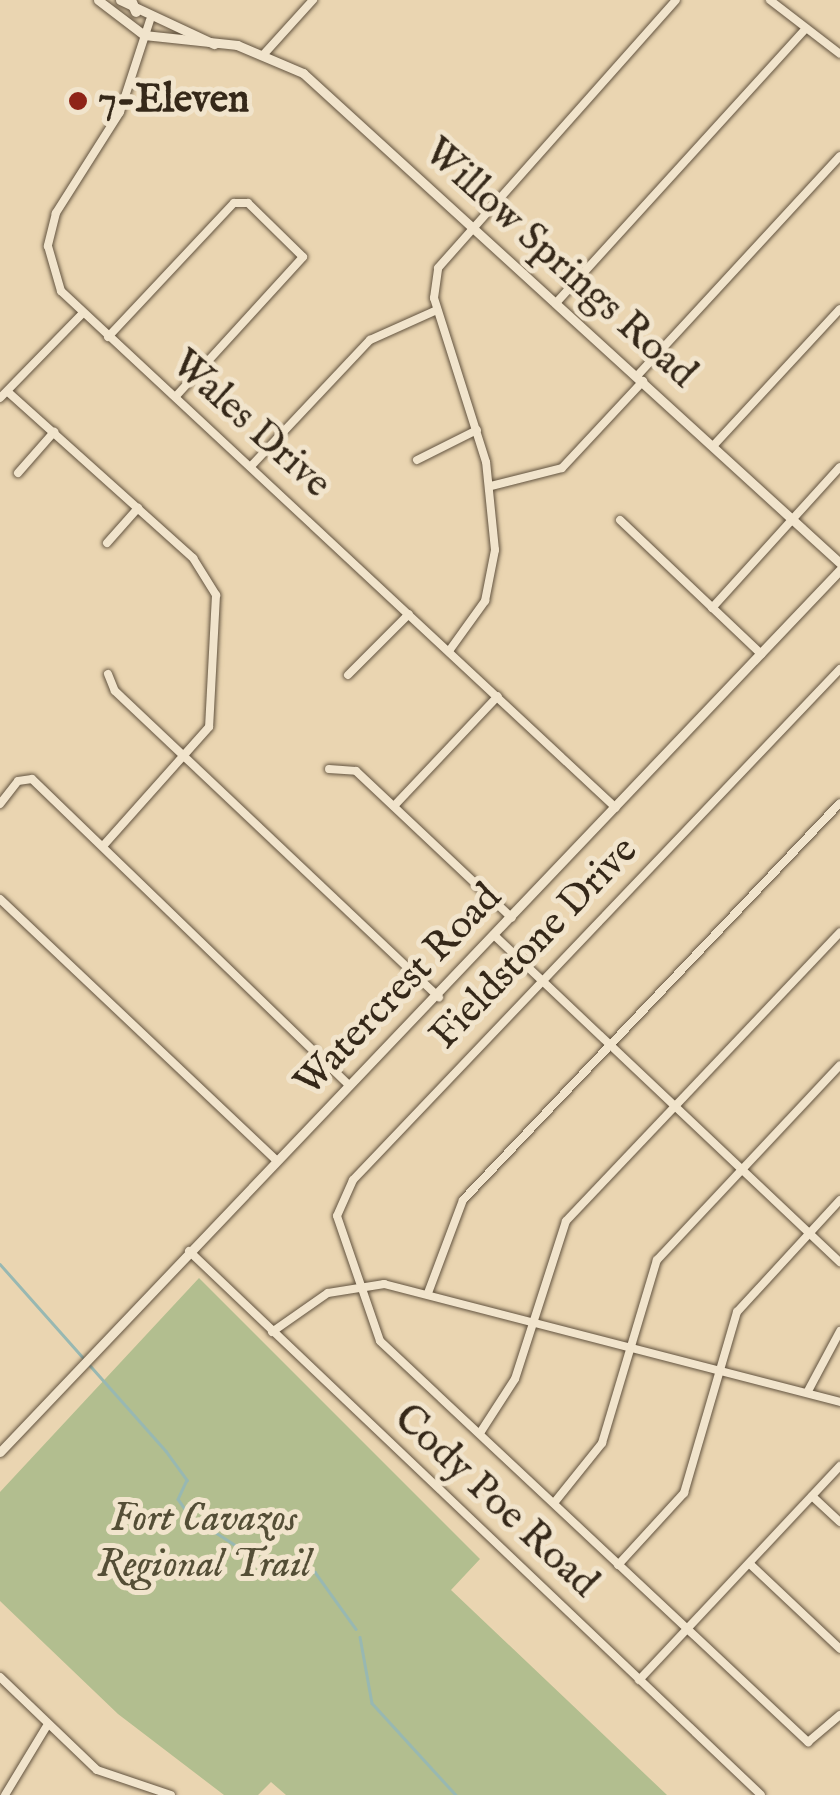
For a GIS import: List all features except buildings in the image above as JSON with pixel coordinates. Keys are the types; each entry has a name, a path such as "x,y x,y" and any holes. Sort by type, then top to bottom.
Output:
{"street":[{"path":"98,0 144,35"},
{"name":"Willow Springs Road","path":"120,0 150,20 217,44"},
{"path":"264,54 314,0"},
{"path":"450,651 494,575 491,486 437,310 438,268 470,223 676,0"},
{"path":"770,0 840,54"},
{"name":"Wales Drive","path":"150,20 120,112 50,237 52,273 82,314 252,466 616,808"},
{"path":"556,303 804,30"},
{"name":"Willow Springs Road","path":"144,35 264,54 303,72 714,445 840,567"},
{"path":"491,486 562,468 840,156"},
{"path":"108,338 234,203 248,203 303,257 176,396"},
{"path":"714,445 840,309"},
{"path":"252,466 370,340 437,310"},
{"path":"82,314 4,395 54,432 193,558 216,596 213,714 189,759 103,846"},
{"path":"416,460 476,430"},
{"path":"18,473 54,432"},
{"path":"712,608 840,467"},
{"path":"107,543 138,508"},
{"path":"620,520 760,654"},
{"name":"Watercrest Road","path":"0,1452 349,1084 438,997 840,567"},
{"path":"348,675 408,614"},
{"name":"Fieldstone Drive","path":"840,669 347,1188 337,1216 355,1286 380,1341 808,1742 840,1715"},
{"path":"108,674 189,759 438,997"},
{"path":"394,806 498,696"},
{"path":"329,769 345,764 512,918"},
{"path":"0,804 18,781 32,779 349,1084"},
{"path":"428,1294 463,1200 840,803"},
{"path":"0,899 277,1161"},
{"path":"480,1433 516,1379 566,1221 840,932"},
{"path":"495,936 840,1262"},
{"path":"554,1503 602,1442 656,1260 840,1065"},
{"path":"618,1565 684,1493 716,1368 737,1312 840,1200"},
{"name":"Cody Poe Road","path":"190,1252 761,1795"},
{"path":"272,1332 304,1305 355,1286 428,1294 840,1402"},
{"path":"808,1391 840,1331"},
{"path":"640,1680 840,1466"},
{"path":"812,1496 840,1522"},
{"path":"751,1565 840,1649"},
{"path":"0,1677 113,1780 170,1795"},
{"path":"5,1795 48,1724"}],"green space":[{"name":"Fort Cavazos Regional Trail","path":"199,1278 480,1559 451,1590 667,1795 286,1795 271,1782 258,1795 224,1795 118,1714 0,1601 0,1492"}],"waterway":[{"path":"0,1264 166,1451 187,1480 178,1499 189,1515 258,1560 315,1572 356,1629"},
{"path":"360,1637 372,1703 456,1795"}],"place":[{"name":"7-Eleven","path":"78,101"}]}
